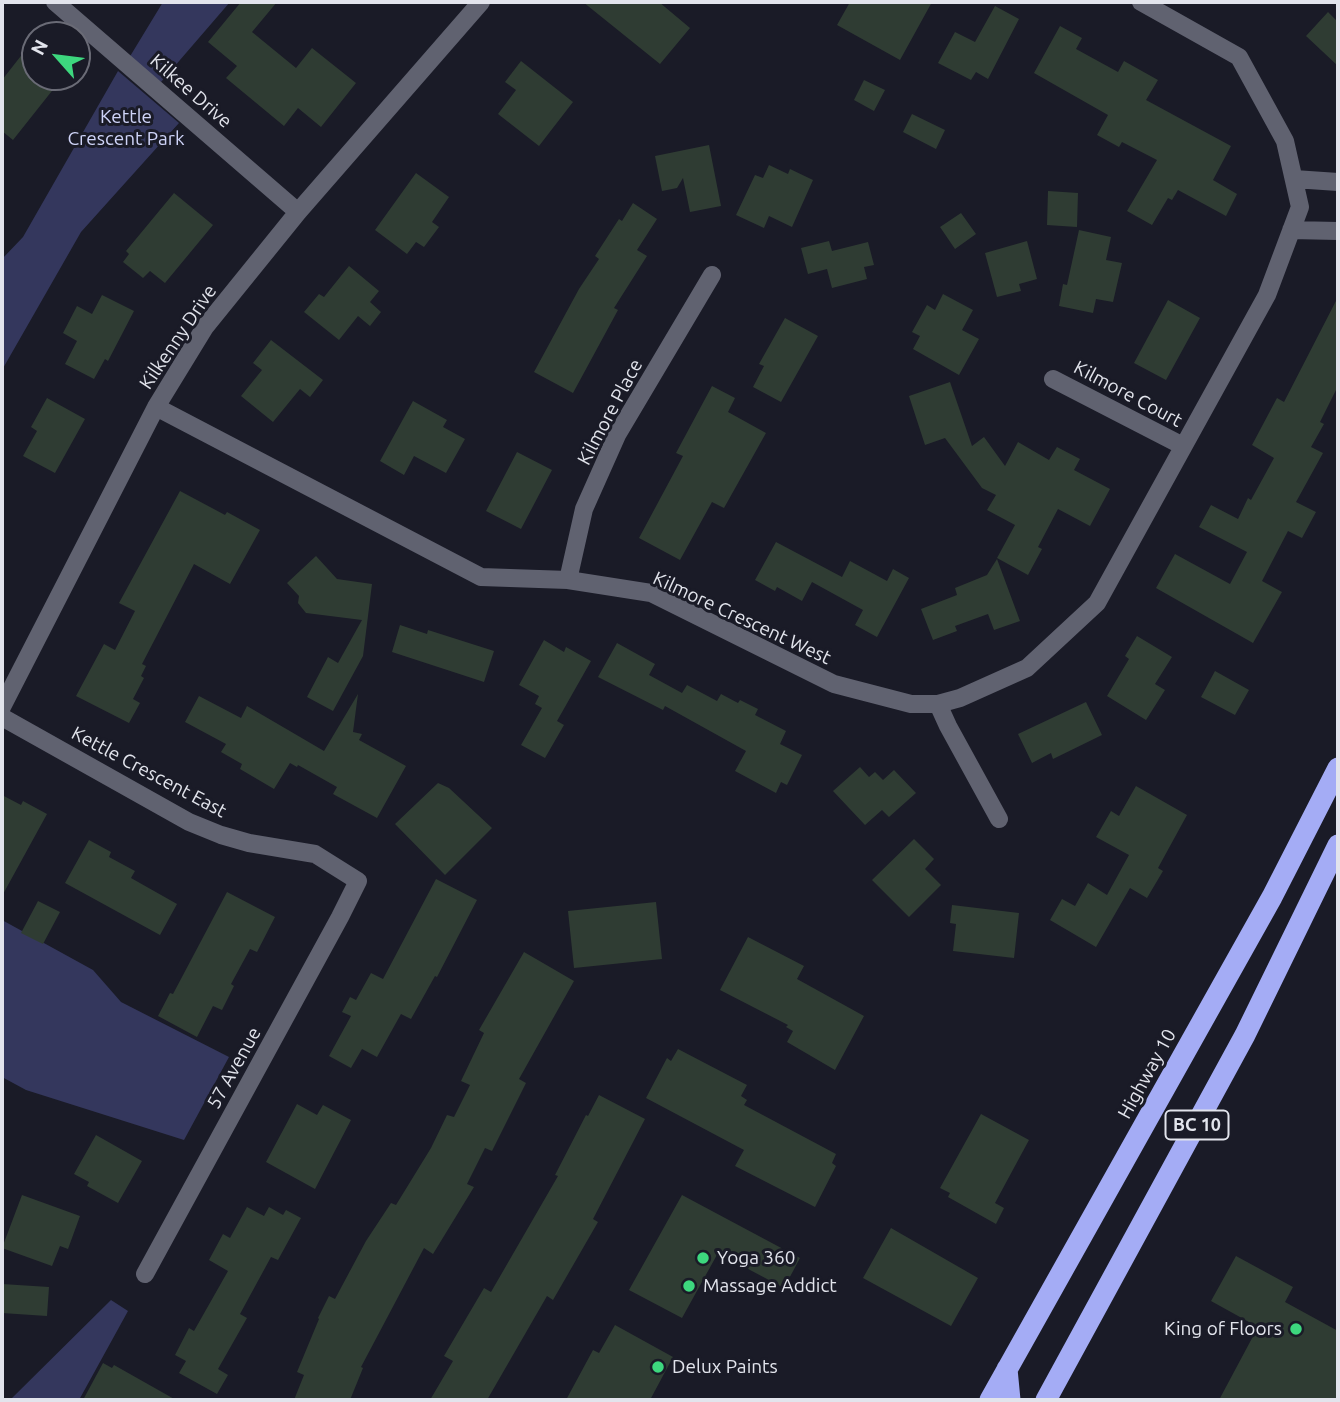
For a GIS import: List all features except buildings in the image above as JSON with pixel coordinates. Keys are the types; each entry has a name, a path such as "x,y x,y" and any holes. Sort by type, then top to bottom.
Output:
{"highway":[{"name":"Highway 10","path":"990,1400 1272,897 1338,768"},
{"name":"BC 10","path":"1046,1400 1245,1035 1338,845"},
{"path":"1007,1369 1010,1400"}],"street":[{"name":"Kilkee Drive","path":"55,2 299,212"},
{"name":"Kilkenny Drive","path":"2,707 156,407 205,327 299,212 481,2"},
{"name":"Kilmore Crescent West","path":"156,407 481,577 568,579 651,593 834,684 911,705 938,704 960,698 1027,668 1097,603 1267,295 1300,207 1285,141 1239,57 1141,2"},
{"path":"1294,179 1338,182"},
{"path":"1291,230 1338,231"},
{"name":"Kilmore Place","path":"568,579 584,509 617,435 712,275"},
{"name":"Kilmore Court","path":"1053,379 1183,446"},
{"path":"938,704 999,820"},
{"name":"Kettle Crescent East","path":"2,717 189,822 249,843 315,854 358,881"},
{"name":"57 Avenue","path":"145,1274 358,881"}],"green space":[{"path":"163,2 230,2 161,82 129,58"},
{"name":"Kettle Crescent Park","path":"118,71 179,123 81,232 2,370 2,259 23,237"},
{"path":"2,920 93,970 121,1002 229,1057 184,1140 26,1090 2,1077"},
{"path":"111,1300 128,1311 79,1400 10,1400"}],"place":[{"name":"Yoga 360","path":"703,1258"},
{"name":"Massage Addict","path":"689,1286"},
{"name":"King of Floors","path":"1296,1329"},
{"name":"Delux Paints","path":"658,1367"}]}
